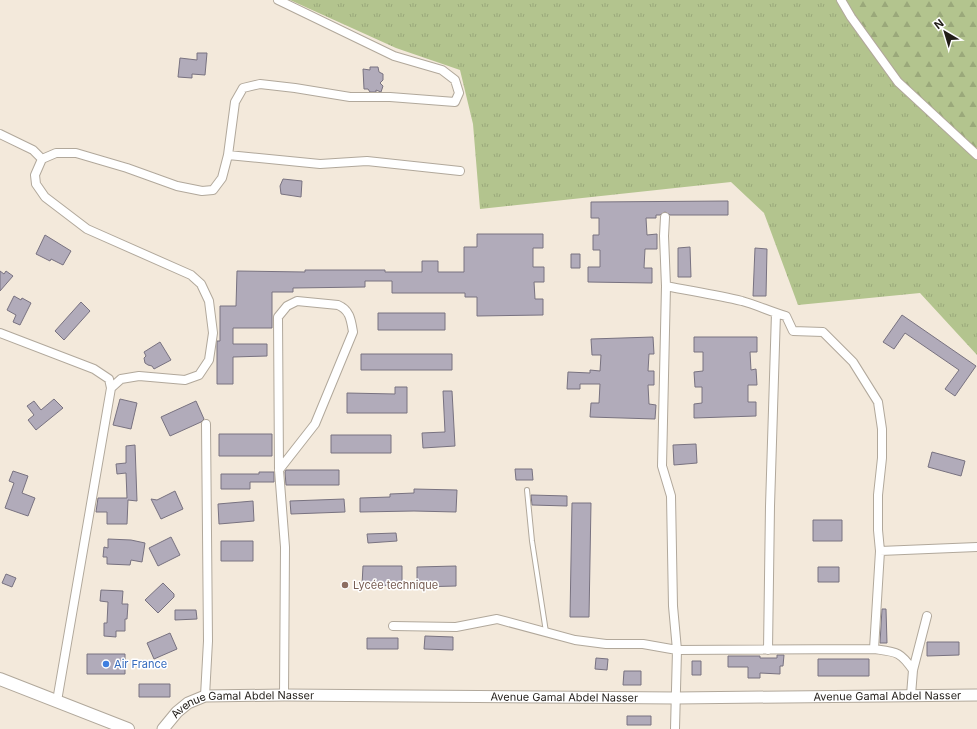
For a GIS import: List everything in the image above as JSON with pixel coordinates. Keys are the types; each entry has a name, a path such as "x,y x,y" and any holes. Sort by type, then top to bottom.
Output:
{"main road":[{"path":"0,679 128,729"}],"street":[{"path":"111,388 120,379 139,376 185,380 199,375 209,360 213,333 209,301 201,284 191,275 87,230 45,197 36,184 35,175 42,159 56,153 76,153 127,168 177,186 202,191 214,190 222,178 228,155 235,102 243,88 260,84 350,97 390,97 455,102 459,93 456,80 442,70 394,56 278,0"},
{"path":"841,0 851,17 898,82 977,155"},
{"path":"0,134 33,150 42,159"},
{"path":"228,155 320,164 367,161 460,171"},
{"path":"665,217 664,236 666,286 662,466 671,496 673,606 677,650 676,729"},
{"path":"666,286 741,301 767,309 786,316 793,331 823,332 853,362 878,402 882,429 882,458 878,523 880,551 874,649"},
{"path":"279,470 315,424 353,332 351,318 344,308 338,305 297,301 287,306 278,317 279,470 285,547 284,695"},
{"path":"768,650 770,506 776,313"},
{"path":"0,333 94,369 109,379 111,388 57,701"},
{"path":"205,696 208,640 206,424"},
{"path":"880,551 977,547"},
{"path":"911,695 913,670 927,616"},
{"path":"393,626 456,628 497,619 575,640 606,644 643,644 677,650 874,649 898,654 905,658 913,670"},
{"name":"Avenue Gamal Abdel Nasser","path":"163,729 177,712 188,703 205,696 284,695 676,698 977,695"}],"lane":[{"path":"527,490 532,542 546,632"}],"green space":[{"path":"290,0 837,0 846,16 977,149 977,355 920,293 798,305 764,213 731,182 480,209 473,124 460,70 396,48"},
{"path":"837,0 977,0 977,149 900,81 846,16"}],"building":[{"path":"197,53 207,53 205,75 192,74 192,78 178,77 180,58 197,60"},
{"path":"370,67 378,67 379,72 383,74 383,80 380,83 383,86 381,92 376,90 376,92 370,92 368,89 364,89 363,69 370,70"},
{"path":"283,179 302,181 301,197 281,194 280,186"},
{"path":"728,201 728,215 670,215 665,212 660,215 656,215 656,218 646,218 647,235 657,234 657,249 645,249 644,268 652,268 652,283 588,282 588,267 600,267 600,250 593,250 593,235 599,235 599,218 591,218 591,202"},
{"path":"477,234 543,234 543,248 533,248 533,267 544,267 544,282 534,282 535,299 543,299 543,315 477,316 477,297 465,297 465,293 392,293 392,281 365,281 365,287 293,288 293,292 272,292 272,328 233,328 233,344 267,344 267,356 233,357 233,384 217,384 217,341 220,341 220,306 236,306 237,271 305,272 305,270 385,270 385,272 422,272 422,261 438,261 438,272 464,272 464,247 477,247"},
{"path":"45,235 71,251 63,265 51,259 50,261 36,254"},
{"path":"690,247 691,277 678,277 678,248"},
{"path":"755,248 767,249 766,296 753,296"},
{"path":"571,254 580,254 580,268 571,268"},
{"path":"0,271 4,274 6,271 13,276 0,291"},
{"path":"14,296 31,303 20,325 13,322 16,315 7,310"},
{"path":"81,302 90,311 64,340 55,331"},
{"path":"378,313 445,313 445,330 378,330"},
{"path":"902,315 976,366 955,396 945,389 959,370 905,333 894,349 883,342"},
{"path":"653,337 654,354 649,354 648,371 654,371 654,385 648,385 649,404 656,405 655,419 590,417 591,403 599,403 600,384 580,384 580,389 567,389 568,372 590,373 590,370 600,371 601,355 592,355 591,339"},
{"path":"694,337 757,337 757,352 750,352 751,370 756,369 757,385 748,385 748,402 756,402 756,416 694,418 694,404 702,403 702,387 695,387 694,372 703,371 703,352 694,352"},
{"path":"160,342 171,360 154,369 152,366 145,363 144,358 146,356 144,352"},
{"path":"361,354 452,354 452,370 361,370"},
{"path":"395,387 407,387 407,413 347,413 347,393 395,394"},
{"path":"443,391 452,391 455,446 423,448 422,433 445,432"},
{"path":"54,399 63,408 36,430 28,420 34,415 27,406 34,401 41,410"},
{"path":"120,399 137,403 131,429 113,425"},
{"path":"196,401 204,419 201,422 170,436 161,417"},
{"path":"219,434 272,434 272,456 219,456"},
{"path":"331,435 391,435 391,453 331,453"},
{"path":"696,444 697,463 674,465 673,445"},
{"path":"135,445 137,501 128,500 127,524 107,524 107,512 96,512 98,498 127,498 126,473 117,474 116,464 126,463 126,446"},
{"path":"932,452 965,461 961,476 928,467"},
{"path":"515,469 532,469 533,480 516,480"},
{"path":"286,470 339,470 339,485 286,485"},
{"path":"13,471 28,476 22,493 35,498 28,516 5,508 14,483 9,481"},
{"path":"259,472 274,472 274,482 250,482 250,489 221,489 221,474 259,474"},
{"path":"414,489 457,490 456,512 360,512 360,498 390,497 390,494 414,493"},
{"path":"175,491 183,509 161,519 151,499 157,500"},
{"path":"531,495 567,496 567,506 532,505"},
{"path":"344,499 345,512 291,514 290,501"},
{"path":"253,501 254,521 219,524 218,504"},
{"path":"572,503 591,503 589,617 570,617"},
{"path":"813,520 842,520 842,541 813,541"},
{"path":"396,533 397,541 368,543 367,534"},
{"path":"171,537 180,555 158,566 149,548"},
{"path":"108,539 131,540 145,543 142,562 131,560 130,565 107,564 107,557 103,557 104,547 108,548"},
{"path":"221,541 253,541 253,561 221,561"},
{"path":"363,566 402,566 402,586 362,585"},
{"path":"456,566 456,586 417,587 417,567"},
{"path":"818,567 839,567 839,582 818,582"},
{"path":"6,574 16,578 12,587 2,583"},
{"path":"163,583 174,594 174,597 158,613 145,600"},
{"path":"101,590 123,591 122,604 128,604 127,619 125,619 125,631 116,631 116,637 104,636 104,623 107,623 108,602 100,601"},
{"path":"882,609 886,609 887,643 880,643"},
{"path":"175,610 196,610 197,619 175,620"},
{"path":"170,633 177,649 154,659 147,643"},
{"path":"425,636 453,637 453,650 424,649"},
{"path":"367,638 398,638 398,649 367,649"},
{"path":"927,642 959,642 959,655 927,656"},
{"path":"87,654 125,654 125,674 87,674"},
{"path":"777,655 784,655 783,666 780,666 780,674 760,673 760,678 748,678 748,667 728,667 728,656 760,656 760,658 777,658"},
{"path":"596,658 608,659 607,670 595,669"},
{"path":"818,659 869,659 869,676 818,676"},
{"path":"692,661 701,661 701,675 692,675"},
{"path":"624,671 641,671 641,685 623,685"},
{"path":"139,684 170,684 170,697 139,697"},
{"path":"627,716 651,716 651,725 627,725"}],"place":[{"name":"Lycée technique","path":"345,585"},
{"name":"Air France","path":"106,664"}]}
